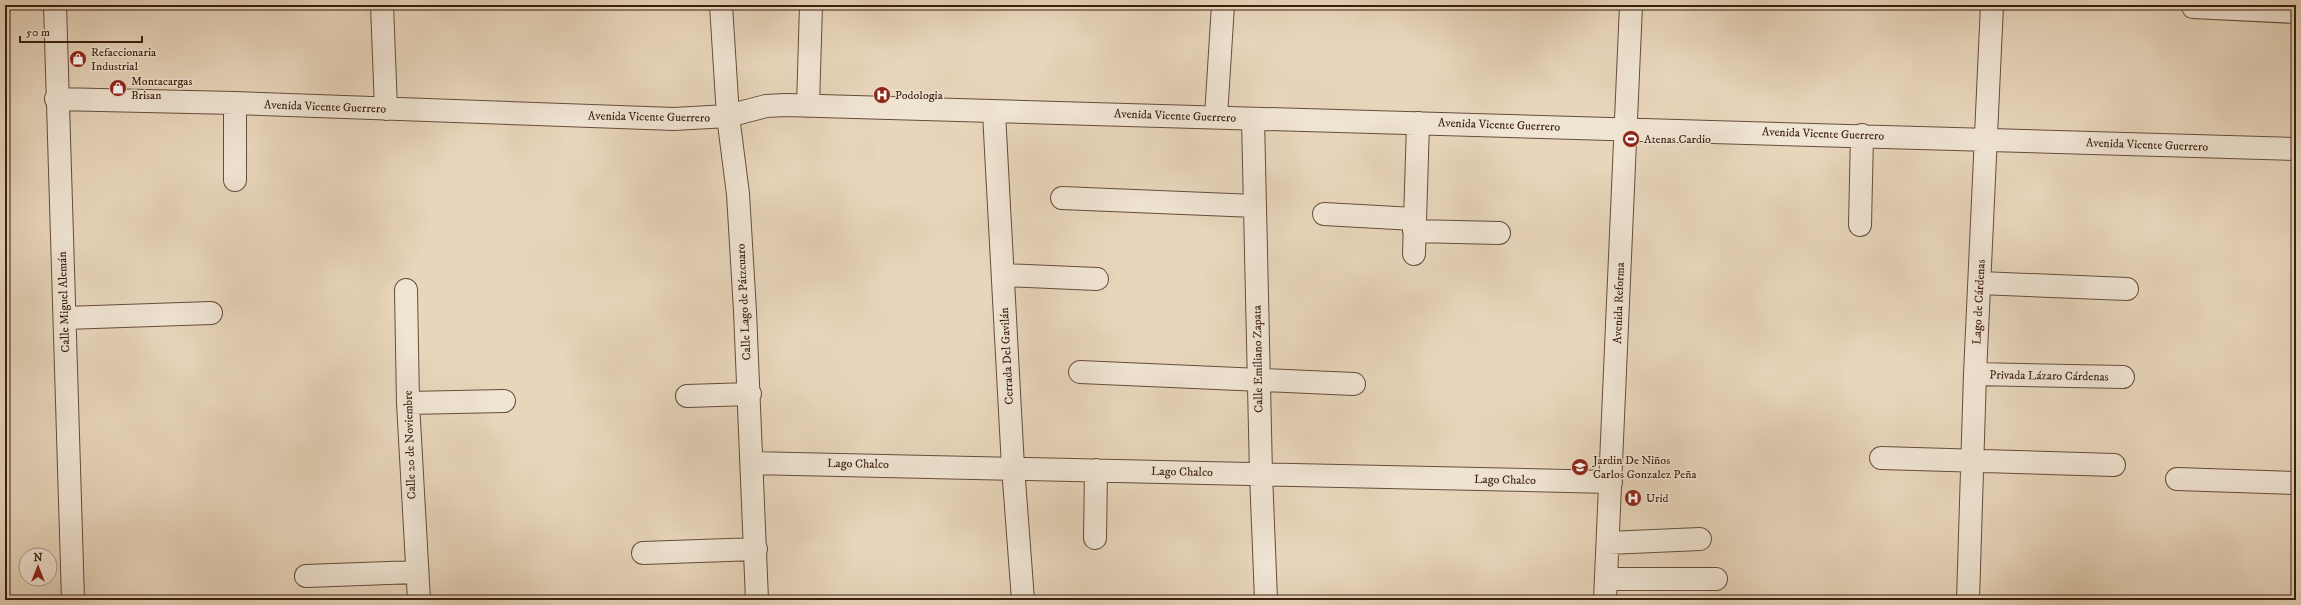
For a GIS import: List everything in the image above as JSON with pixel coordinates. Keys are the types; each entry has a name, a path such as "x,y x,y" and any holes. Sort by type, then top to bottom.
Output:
{"street":[{"name":"Calle Miguel Alemán","path":"55,5 56,99 65,318 73,600"},
{"path":"382,5 386,109"},
{"name":"Calle Lago de Pátzcuaro","path":"721,5 728,116 738,194 750,394 757,600"},
{"path":"808,106 812,5"},
{"path":"1216,116 1223,5"},
{"name":"Avenida Reforma","path":"1605,600 1632,5"},
{"name":"Lago de Cárdenas","path":"1968,600 1975,374 1992,5"},
{"path":"2193,7 2296,12"},
{"name":"Avenida Vicente Guerrero","path":"56,99 236,103 674,119 728,116 766,106 808,106 994,113 1216,116 1253,119 1862,135 2296,149"},
{"path":"235,180 236,103"},
{"name":"Cerrada Del Gavilán","path":"994,113 1013,467 1023,600"},
{"name":"Calle Emiliano Zapata","path":"1253,119 1258,378 1266,600"},
{"path":"1414,254 1418,123"},
{"path":"1860,225 1862,135"},
{"path":"1062,198 1255,206"},
{"path":"1324,214 1414,225 1499,233"},
{"path":"1003,275 1097,278"},
{"path":"1980,283 2127,289"},
{"name":"Calle 20 de Noviembre","path":"406,290 408,403 416,572 419,600"},
{"path":"65,318 210,313"},
{"path":"1080,372 1258,378 1354,384"},
{"name":"Privada Lázaro Cárdenas","path":"1975,374 2123,377"},
{"path":"687,396 750,394"},
{"path":"408,403 504,401"},
{"path":"1880,458 2114,465"},
{"name":"Lago Chalco","path":"752,462 1611,482"},
{"path":"1095,538 1096,470"},
{"path":"2177,479 2296,483"},
{"path":"1608,543 1700,539"},
{"path":"643,553 756,548"},
{"path":"306,576 416,572"},
{"path":"1606,579 1716,579"}],"place":[{"name":"Refaccionaria Industrial","path":"78,59"},
{"name":"Montacargas Brisan","path":"118,88"},
{"name":"Podologia","path":"882,95"},
{"name":"Atenas Cardio","path":"1631,139"},
{"name":"Jardin De Niños Carlos Gonzalez Peña","path":"1580,467"},
{"name":"Urid","path":"1633,498"}]}
